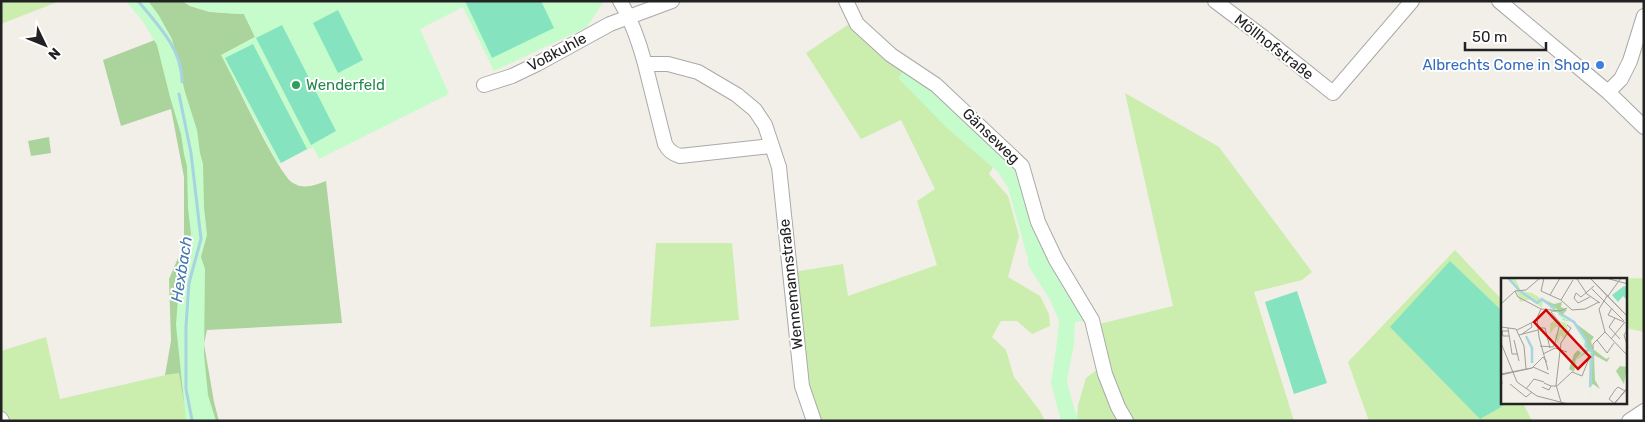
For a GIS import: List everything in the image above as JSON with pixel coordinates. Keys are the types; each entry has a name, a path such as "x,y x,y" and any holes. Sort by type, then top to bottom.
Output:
{"street":[{"path":"620,1 629,16 638,41 667,148 675,154 690,155 771,146"},
{"name":"Voßkuhle","path":"484,86 512,76 610,24 672,1"},
{"name":"Gänseweg","path":"846,1 857,24 890,55 936,85 1022,166 1038,222 1056,260 1092,320 1105,374 1118,407 1126,421"},
{"name":"Möllhofstraße","path":"1215,1 1333,94 1412,1"},
{"path":"1499,1 1608,92 1644,127"},
{"path":"1608,92 1621,79 1630,62 1644,16"},
{"name":"Wennemannstraße","path":"645,64 668,64 698,72 737,95 755,110 765,125 779,168 802,386 814,421"},
{"path":"1629,421 1644,411"}],"green space":[{"path":"1,1 60,1 1,24"},
{"path":"126,1 148,1 158,14 172,39 185,92 197,130 203,164 207,235 201,257 205,269 204,355 208,395 216,421 186,421 176,325 179,285 191,234 187,166 181,134 157,45 144,23"},
{"path":"132,1 182,1 190,6 210,12 244,14 255,37 222,55 235,82 267,145 286,176 293,183 301,186 310,186 326,181 342,323 207,330 204,344 219,421 187,421 179,373 165,375 171,341 169,279 184,244 184,177 171,109 121,126 103,60 160,38"},
{"path":"182,1 604,1 587,27 494,71 463,7 420,29 449,94 319,159 313,147 278,164 221,55 255,37 244,14 204,10"},
{"path":"465,1 541,1 554,28 492,58"},
{"path":"338,10 363,60 338,73 313,23"},
{"path":"858,18 1007,144 989,174 1008,196 1019,236 1008,277 1040,296 1049,314 1050,326 1032,334 1017,321 1001,321 992,337 1006,350 1014,377 1040,411 1045,421 809,421 787,273 843,264 848,296 937,265 917,201 935,189 901,120 861,139 806,53"},
{"name":"Wenderfeld","path":"282,25 336,131 311,145 256,38"},
{"path":"253,44 307,149 281,163 225,58"},
{"path":"906,68 1013,159 1089,320 1075,322 1074,344 1067,381 1079,421 1061,421 1051,383 1059,320 1050,300 1028,265 1028,259 1008,188 998,172 947,128 898,78"},
{"path":"1125,93 1219,147 1312,272 1302,280 1254,292 1294,421 1077,421 1078,405 1086,378 1099,368 1087,327 1173,306"},
{"path":"49,137 51,153 31,156 28,141"},
{"path":"656,243 732,243 739,320 650,327"},
{"path":"1455,250 1501,299 1501,404 1524,404 1532,421 1369,421 1348,362"},
{"path":"1450,261 1501,310 1501,404 1506,404 1480,419 1390,327"},
{"path":"1644,278 1644,332 1628,328 1628,279"},
{"path":"1297,291 1327,383 1294,394 1265,302"},
{"path":"46,337 60,399 179,372 187,421 6,421 1,414 1,351"}],"waterway":[{"name":"Hexbach","path":"138,1 161,28 174,48 181,70 182,82"},
{"name":"Hexbach","path":"179,94 191,153 201,239 189,283 186,326 186,389 192,420"}],"place":[{"name":"Albrechts Come in Shop","path":"1600,65"},
{"name":"Wenderfeld","path":"296,85"}]}
